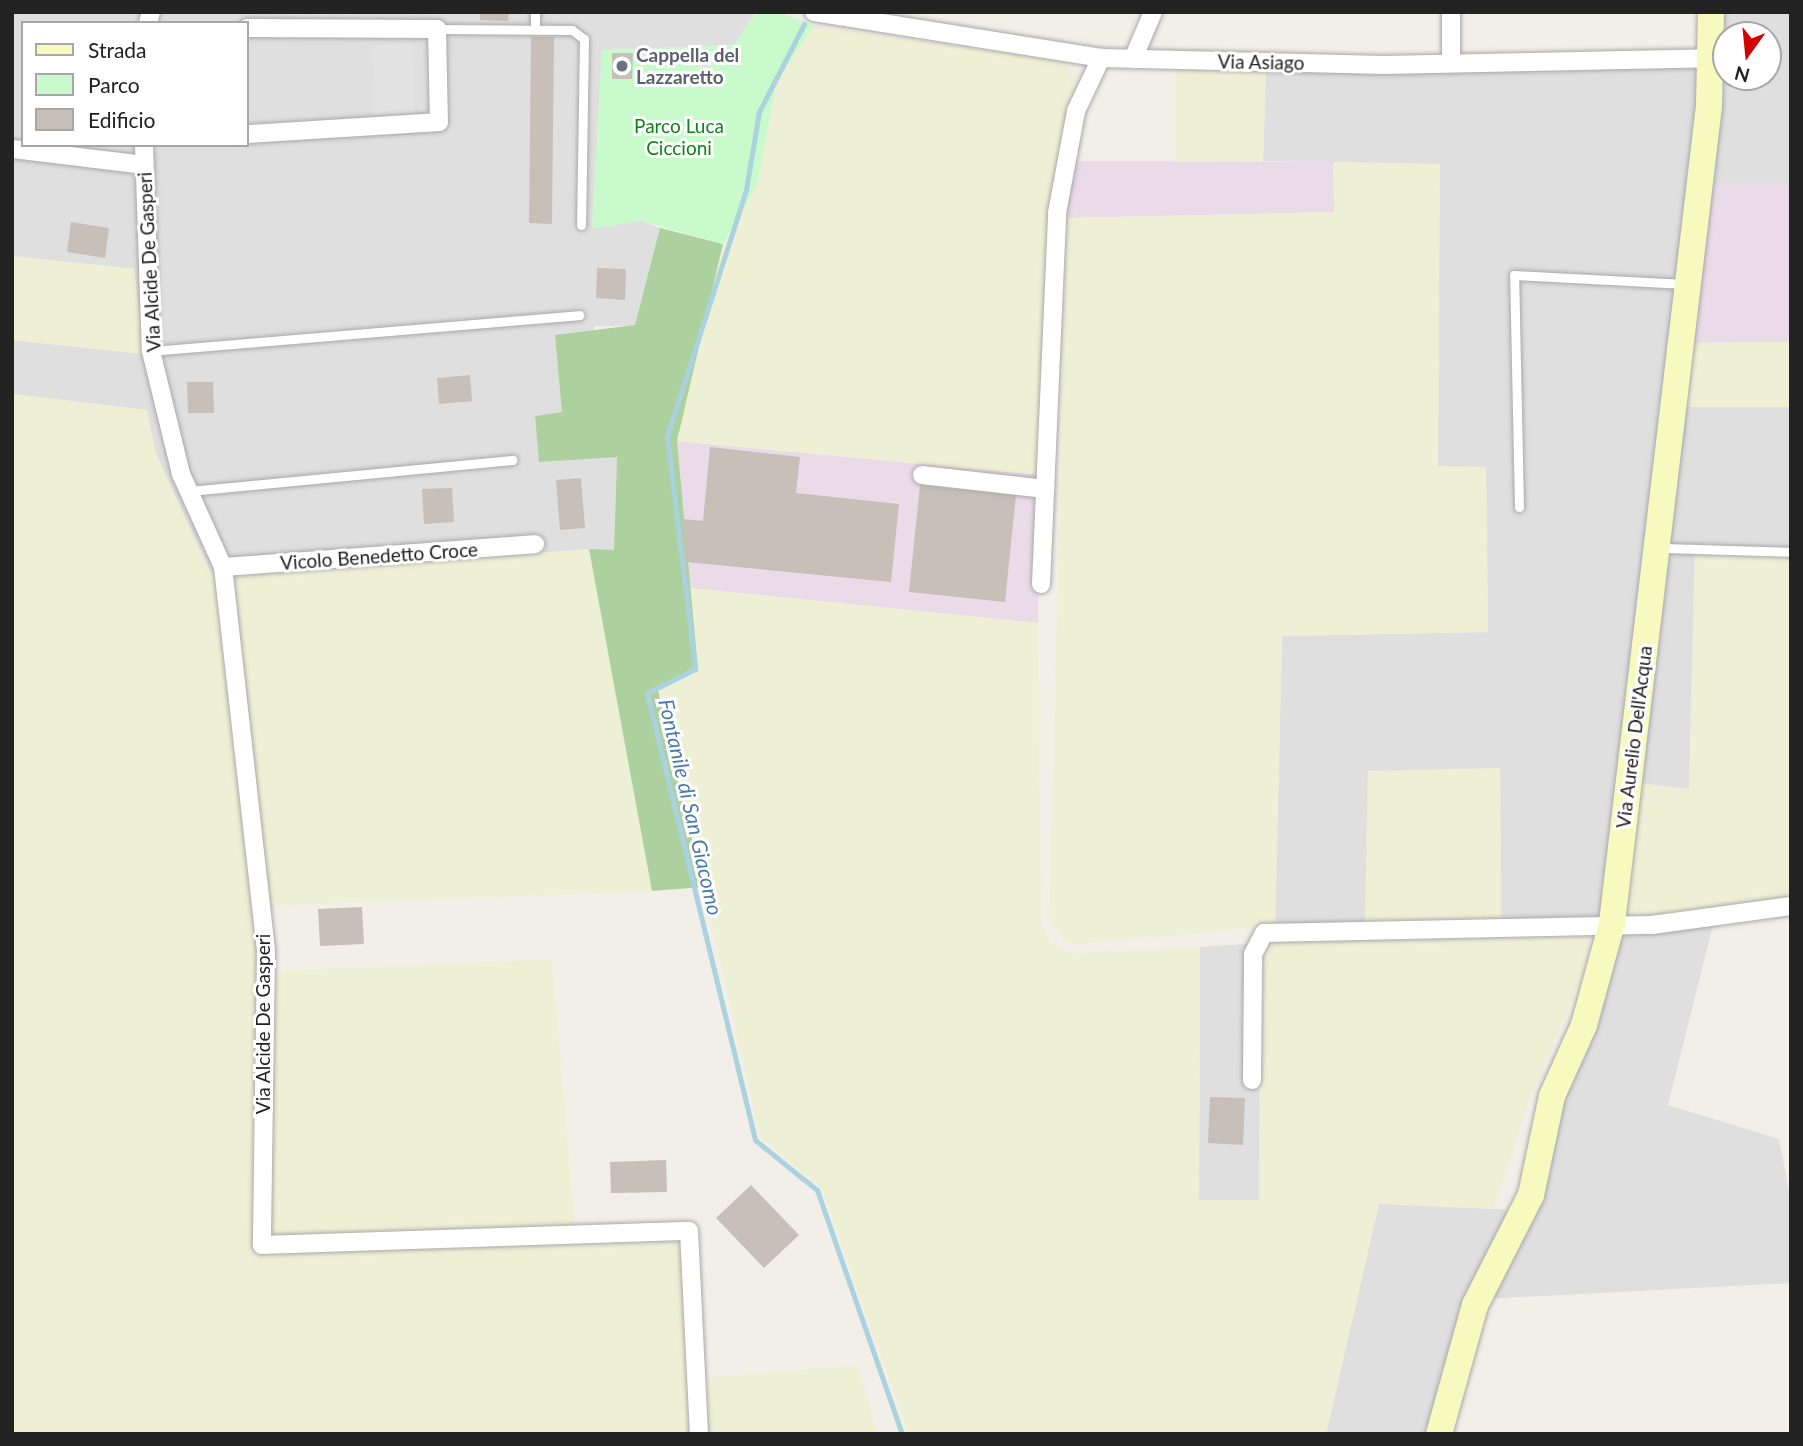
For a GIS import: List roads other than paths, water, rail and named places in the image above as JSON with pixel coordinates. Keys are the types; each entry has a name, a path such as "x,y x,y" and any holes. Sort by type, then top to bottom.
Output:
{"street":[{"name":"Via Asiago","path":"814,12 1101,58 1133,60 1451,63 1711,58"},
{"path":"1133,60 1153,12"},
{"path":"1451,12 1451,63"},
{"name":"Via Aurelio Dell'Acqua","path":"1439,1434 1475,1305 1531,1195 1552,1096 1588,1013 1612,923 1688,284 1711,58 1711,12"},
{"path":"248,28 437,29 439,122 248,134"},
{"path":"1041,584 1057,213 1076,111 1101,58"},
{"name":"Via Alcide De Gasperi","path":"144,147 151,351 189,491 223,567 266,950 262,1245 689,1231 699,1434"},
{"path":"12,149 144,165"},
{"path":"922,475 1045,489"},
{"name":"Vicolo Benedetto Croce","path":"223,567 535,544"},
{"path":"1252,1080 1253,954 1264,933 1695,921 1791,906"}],"lane":[{"path":"535,29 536,12"},
{"path":"437,29 572,30 584,39 581,225"},
{"path":"1519,507 1514,275 1688,284"},
{"path":"151,351 579,315"},
{"path":"189,491 513,460"},
{"path":"1656,548 1791,552"}],"waterway":[{"name":"Fontanile di San Giacomo","path":"804,24 759,112 746,190 667,436 695,669 647,693 755,1140 817,1190 902,1434"}],"place":[{"name":"Cappella del Lazzaretto","path":"622,66"}],"park label":[{"name":"Parco Luca Ciccioni","path":"679,137"}]}
